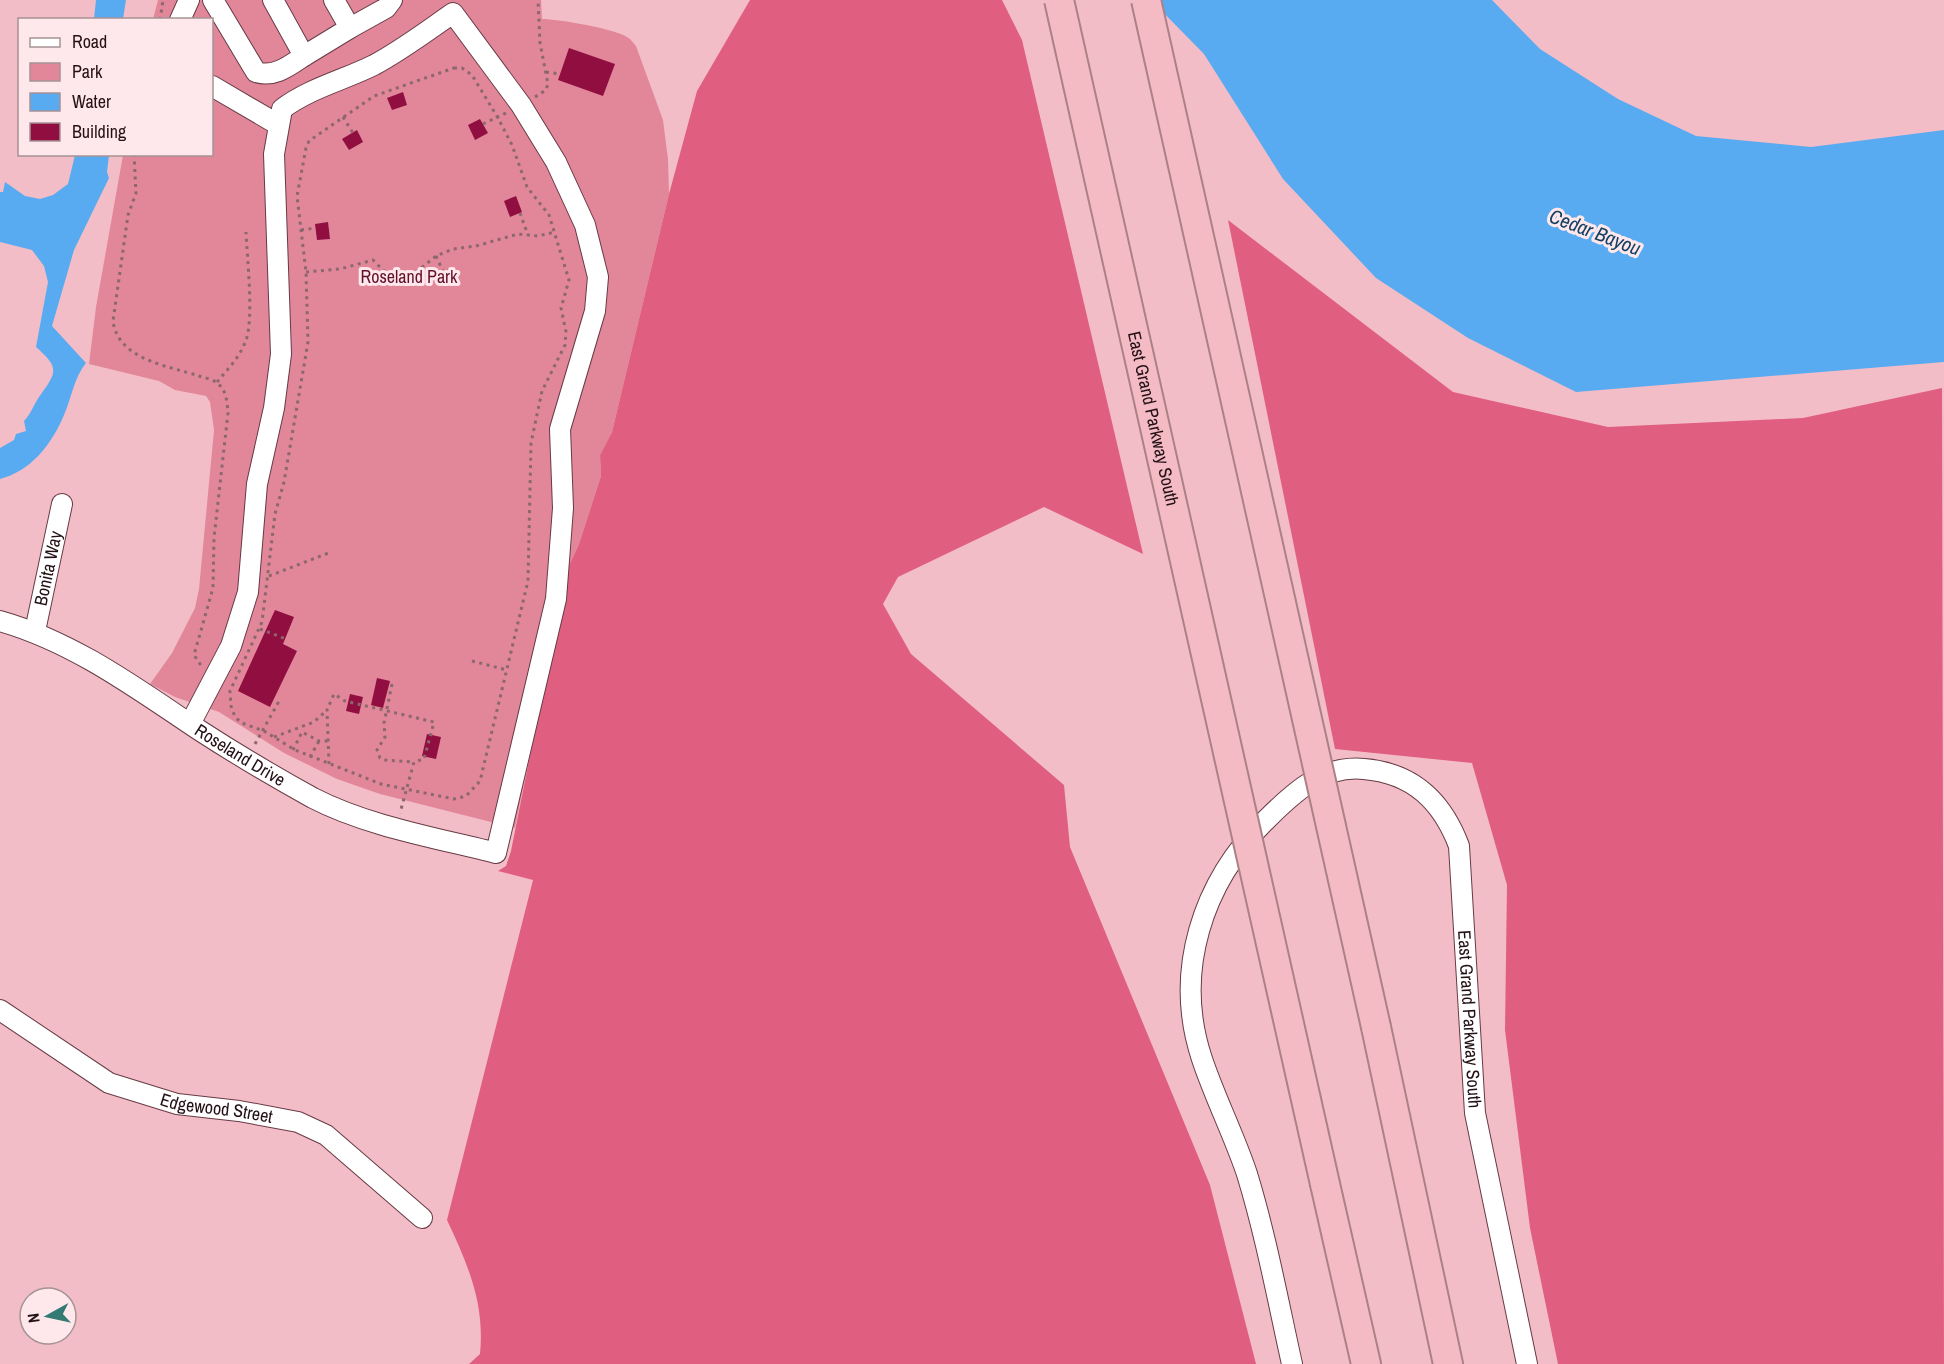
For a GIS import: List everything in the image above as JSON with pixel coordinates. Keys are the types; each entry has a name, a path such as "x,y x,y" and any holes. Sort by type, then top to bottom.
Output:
{"highway":[{"name":"East Grand Parkway South","path":"1059,0 1366,1364"},
{"path":"1146,0 1417,1208 1448,1364"},
{"path":"1325,1184 1354,1364"},
{"path":"1417,1208 1459,1364"}],"street":[{"path":"181,18 189,0"},
{"path":"213,0 256,72 274,74 386,8 392,0"},
{"path":"273,0 304,56"},
{"path":"334,0 350,28"},
{"path":"190,724 226,677 251,567 256,484 274,408 281,354 274,154 282,109 294,100 374,65 405,47 448,7"},
{"name":"Roseland Drive","path":"0,621 35,631 92,660 190,724 315,799 370,820 496,853 556,599 563,508 560,429 595,311 598,277 585,225 556,162 521,105 448,7"},
{"path":"213,87 278,124"},
{"name":"Bonita Way","path":"35,631 62,504"},
{"name":"East Grand Parkway South","path":"1292,1364 1248,1179 1202,1059 1190,1000 1191,967 1197,934 1208,899 1226,866 1244,842 1287,799 1311,780 1332,772 1356,768 1380,770 1406,779 1424,790 1437,803 1451,823 1459,846 1475,1113 1527,1364"},
{"name":"Edgewood Street","path":"0,1010 109,1083 177,1104 239,1111 298,1122 326,1135 422,1218"}],"path":[{"path":"160,18 163,0"},
{"path":"538,0 539,23"},
{"path":"454,68 462,68 472,75 512,146 527,187 543,205 555,232 569,280 561,308 567,338 562,354 542,392 536,414 530,456 528,581 480,781 474,789 454,799 406,791 329,764 293,750 264,731 242,723 235,717 226,677 262,622 276,514 284,482 308,342 306,272 297,196 306,148 309,141 374,96 398,88 454,68"},
{"path":"546,72 560,74"},
{"path":"398,88 399,93"},
{"path":"343,117 353,133"},
{"path":"134,156 135,193 124,239 113,321 114,330 130,349 146,359 217,382 227,398 228,413 214,538 216,568 213,588 194,655 202,667 226,677"},
{"path":"520,213 528,235"},
{"path":"301,230 316,228"},
{"path":"217,382 237,357 247,338 249,292 246,232"},
{"path":"306,272 340,268 373,260 390,277 410,277 423,263 436,256 511,235 545,235 555,232"},
{"path":"436,256 443,271"},
{"path":"268,576 331,552"},
{"path":"240,622 286,639"},
{"path":"472,661 507,670"},
{"path":"274,737 322,718 334,694 345,700 386,711 434,722 424,759 414,762 384,760 377,754 385,737 386,711 392,684"},
{"path":"246,758 264,731 278,703 273,701"},
{"path":"327,710 329,764"},
{"path":"293,750 302,732 319,741 329,741"},
{"path":"310,757 319,741"},
{"path":"396,827 414,762"}],"green space":[{"name":"Roseland Park","path":"158,0 541,0 542,19 602,28 624,35 636,46 663,120 668,159 669,194 612,432 600,455 601,476 579,544 567,570 515,828 380,794 337,779 284,753 219,712 175,697 150,684 172,653 195,608 199,589 214,430 210,402 206,396 175,390 159,381 89,364 96,307 123,156 213,156 213,18 153,18"}],"shaded area":[{"path":"750,0 1002,0 1022,40 1143,554 1044,507 898,577 883,604 911,654 1064,785 1070,847 1210,1185 1256,1364 469,1364 480,1354 480,1318 468,1269 447,1220 533,880 498,871 506,866 511,851 567,570 579,544 601,476 600,455 612,432 669,194 697,91"},
{"path":"1228,220 1453,392 1608,427 1803,418 1942,388 1944,1364 1558,1364 1530,1228 1505,1030 1507,885 1472,763 1335,749"}],"water":[{"path":"96,0 126,0 123,18 94,18"},
{"name":"Cedar Bayou","path":"1151,0 1492,0 1540,49 1618,99 1696,136 1811,147 1944,130 1944,362 1576,392 1468,338 1376,278 1283,179 1204,54"},
{"path":"75,156 109,156 107,172 109,178 74,250 52,326 86,363 76,381 59,426 47,446 31,463 0,479 0,448 14,440 16,434 26,431 24,421 50,382 53,370 49,360 36,347 48,282 44,266 32,250 0,242 0,192 3,192 5,182 25,196 40,199 53,195 68,184"}],"building":[{"path":"569,48 615,64 603,96 558,80"},
{"path":"403,92 407,105 392,110 387,98"},
{"path":"480,119 488,133 475,140 468,125"},
{"path":"357,130 363,142 349,150 342,139"},
{"path":"516,196 522,212 510,217 504,201"},
{"path":"328,222 330,239 317,240 315,224"},
{"path":"453,268 457,280 443,285 438,273"},
{"path":"275,610 294,617 283,644 297,651 270,707 238,691"},
{"path":"377,678 390,681 383,708 371,705"},
{"path":"350,694 363,697 359,714 346,711"},
{"path":"427,734 441,737 436,759 422,756"}]}
